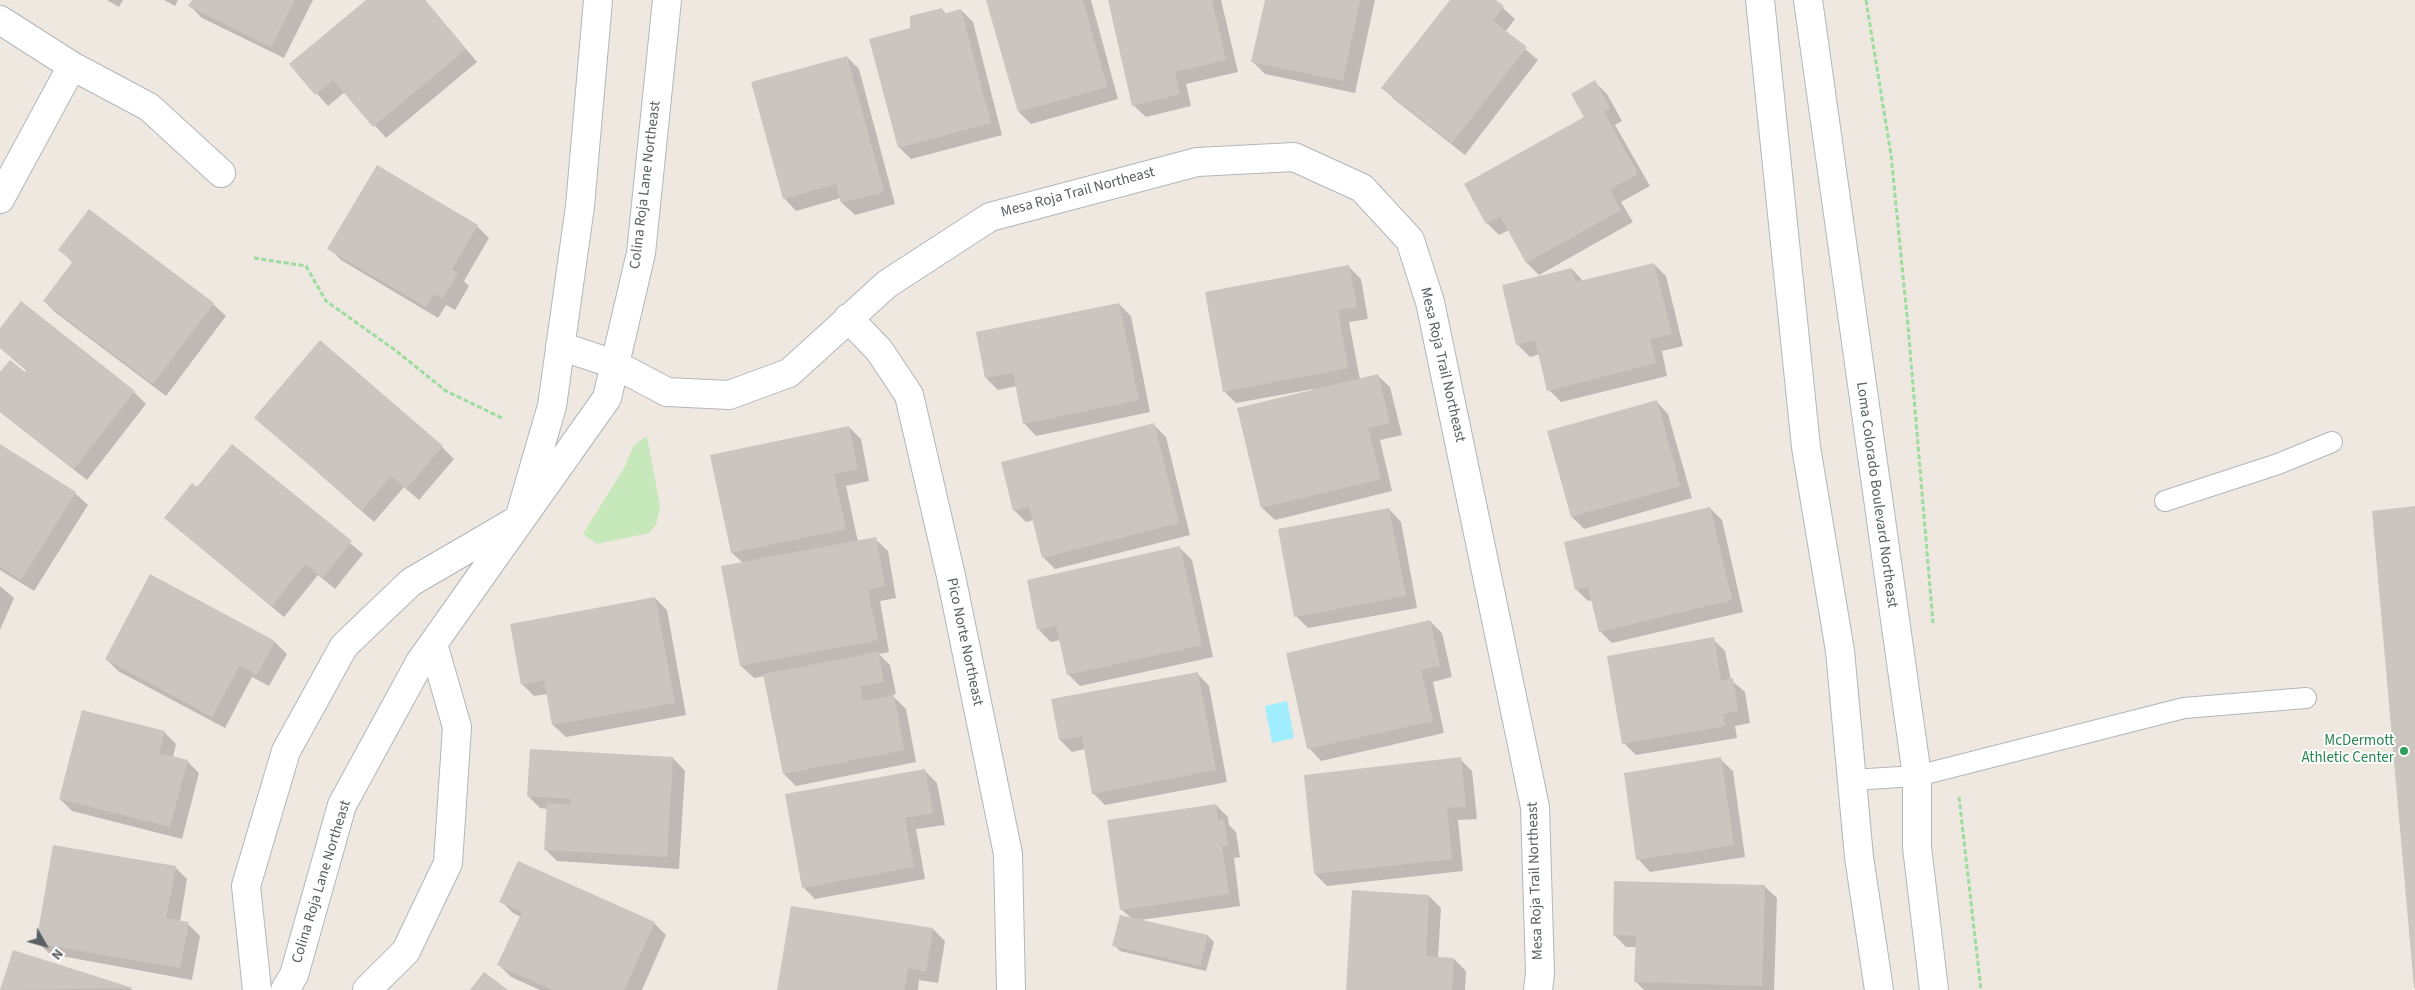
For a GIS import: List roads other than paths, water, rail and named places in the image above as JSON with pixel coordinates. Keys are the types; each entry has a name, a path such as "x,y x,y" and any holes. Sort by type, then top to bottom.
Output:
{"street":[{"name":"Colina Roja Lane Northeast","path":"257,990 246,886 286,751 344,646 410,582 519,519 552,406 580,206 598,0"},
{"name":"Colina Roja Lane Northeast","path":"285,990 294,975 342,805 420,662 519,519 607,398 641,253 667,0"},
{"path":"1760,0 1806,447 1840,651 1859,857 1879,990"},
{"name":"Loma Colorado Boulevard Northeast","path":"1808,0 1917,776 1916,847 1934,990"},
{"path":"0,20 72,66 149,107 220,173"},
{"path":"0,199 72,66"},
{"name":"Mesa Roja Trail Northeast","path":"560,346 614,364 666,392 729,395 789,373 887,284 990,217 1197,162 1294,156 1362,188 1410,240 1430,302 1535,807 1540,972 1538,990"},
{"name":"Pico Norte Northeast","path":"848,318 879,350 909,395 951,576 1008,854 1011,990"},
{"path":"367,990 406,950 448,862 457,727 433,644"}],"lane":[{"path":"2165,501 2278,464 2332,442"},
{"path":"1851,780 1917,776 2184,708 2306,698"}],"water":[{"path":"1287,701 1294,738 1272,743 1265,706"}],"place":[{"name":"McDermott Athletic Center","path":"2404,751"}]}
